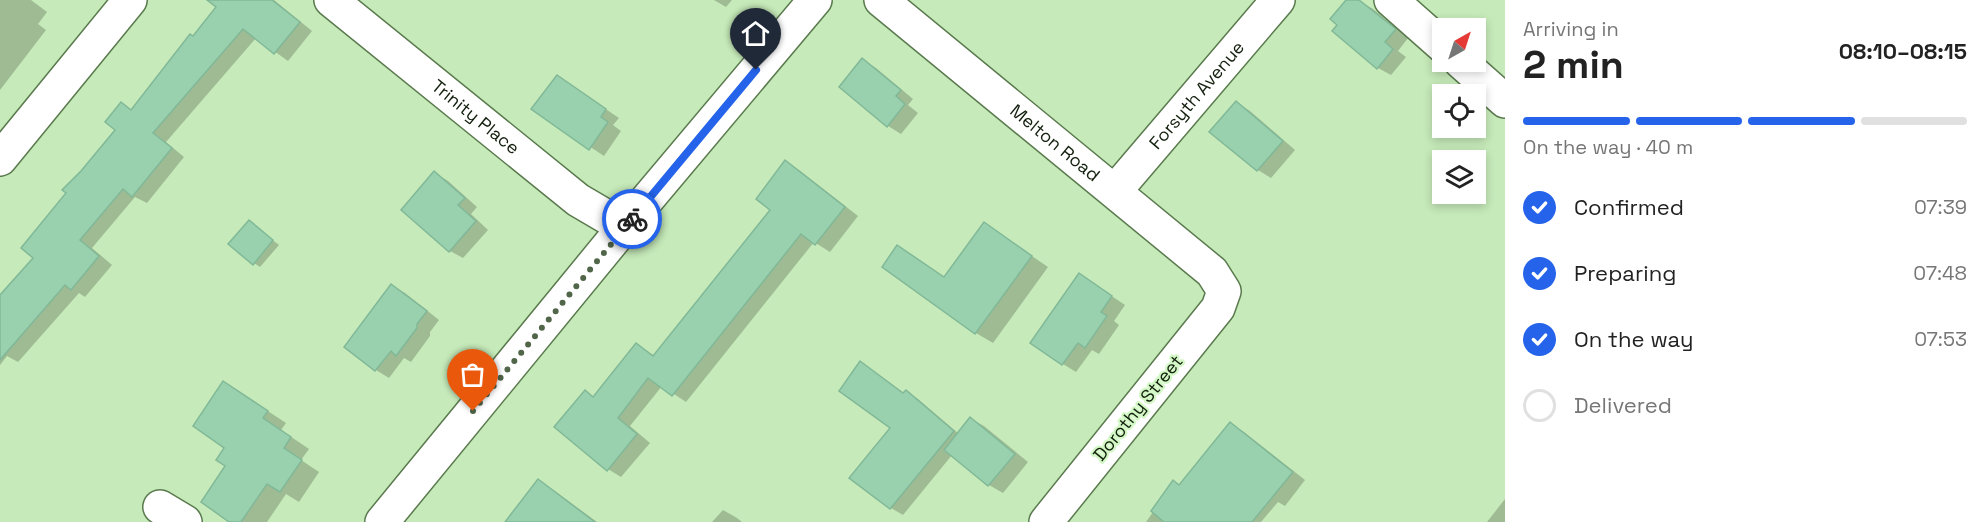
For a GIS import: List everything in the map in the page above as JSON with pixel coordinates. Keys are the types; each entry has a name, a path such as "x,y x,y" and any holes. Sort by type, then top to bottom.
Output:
{"street":[{"path":"0,159 130,0"},
{"name":"Trinity Place","path":"331,0 578,200 624,227"},
{"path":"382,522 624,227 815,0"},
{"name":"Melton Road","path":"881,0 1212,272 1224,291"},
{"name":"Forsyth Avenue","path":"1115,191 1278,0"},
{"path":"1391,0 1432,36"},
{"path":"1472,72 1505,101"},
{"name":"Dorothy Street","path":"1046,522 1218,308 1224,291"}],"building":[{"path":"207,0 272,0 300,22 274,54 243,29 153,133 172,148 132,197 123,189 80,240 99,256 71,290 65,285 0,360 0,295 33,258 21,248 66,193 62,190 115,130 105,122 121,102 131,110 190,34 193,36 216,7"},
{"path":"1346,0 1359,0 1396,29 1385,42 1393,49 1377,69 1332,31 1337,25 1330,19"},
{"path":"862,58 901,90 896,96 905,104 887,127 839,87"},
{"path":"557,75 606,109 601,117 608,122 589,150 531,109"},
{"path":"1236,101 1283,141 1257,171 1209,132"},
{"path":"785,160 845,207 815,245 801,234 672,396 648,378 618,418 637,434 607,471 554,427 585,390 593,397 636,343 653,356 770,210 756,199"},
{"path":"434,171 465,198 458,205 476,221 449,252 401,210"},
{"path":"249,220 273,240 253,265 228,244"},
{"path":"984,222 1032,256 975,334 882,267 897,245 944,277"},
{"path":"1079,273 1112,296 1101,312 1107,316 1085,348 1078,343 1062,365 1030,343"},
{"path":"391,284 427,311 396,356 391,351 375,371 344,347"},
{"path":"860,361 903,393 906,390 954,431 890,509 849,478 890,428 839,391"},
{"path":"223,381 268,411 263,418 291,437 284,448 302,460 280,492 267,484 241,522 229,522 201,502 225,466 216,460 224,448 193,426"},
{"path":"970,417 1015,454 988,486 944,450"},
{"path":"1230,422 1293,472 1252,522 1164,522 1151,511 1173,480 1179,485"},
{"path":"538,479 595,522 505,522"}],"way so far":[{"path":"473,411 632,219"}],"route":[{"path":"632,219 756,70"}]}
